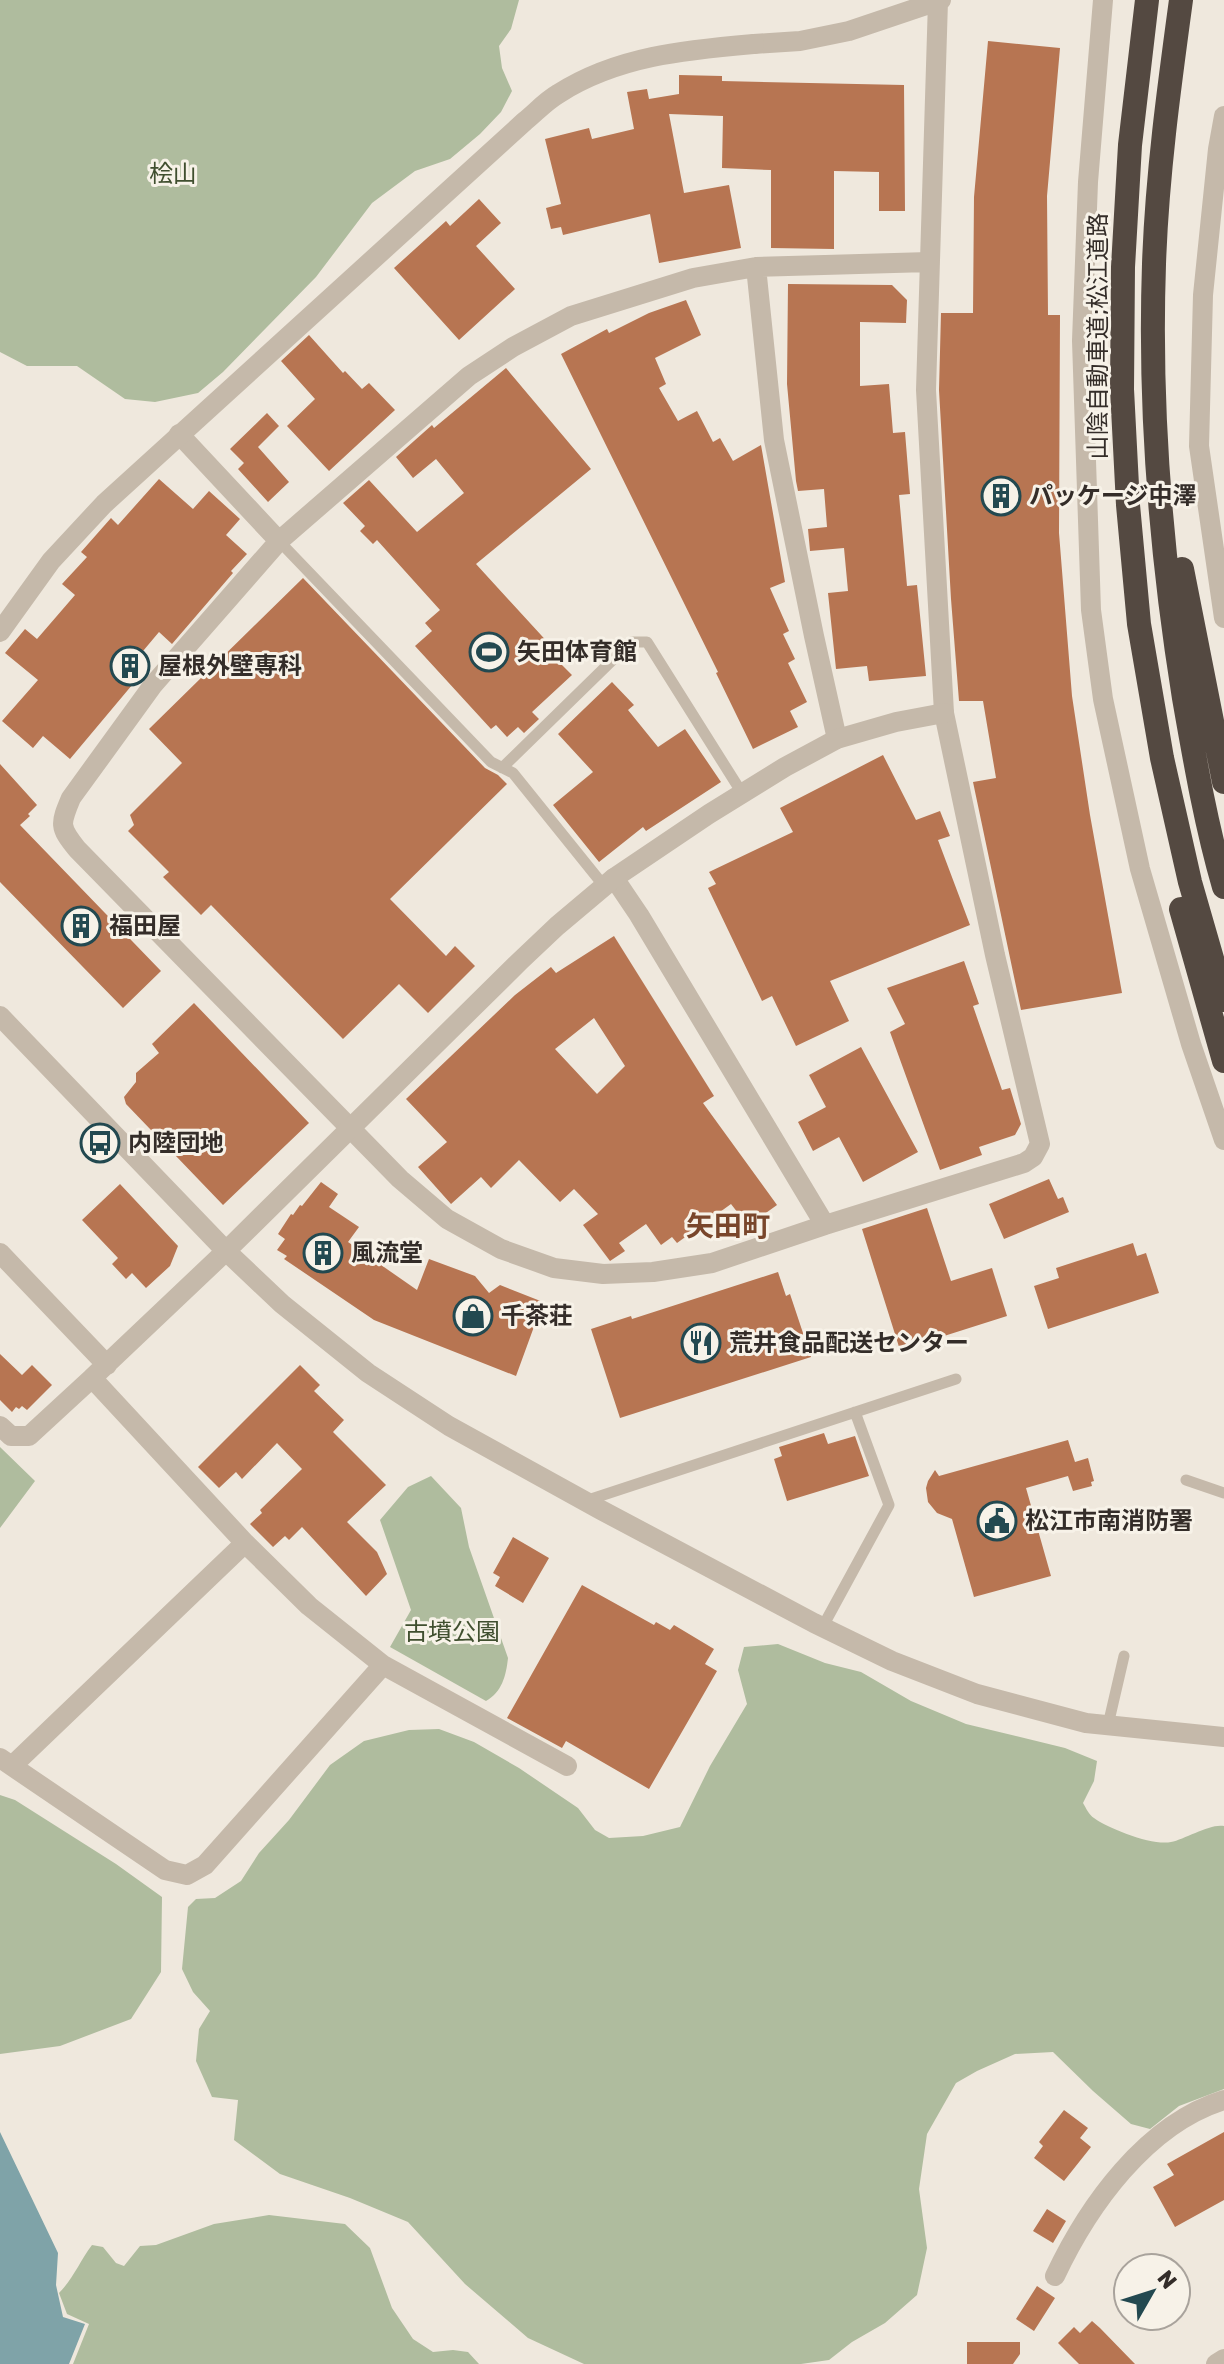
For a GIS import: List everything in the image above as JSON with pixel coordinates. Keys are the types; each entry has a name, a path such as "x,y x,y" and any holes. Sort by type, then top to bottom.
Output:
{"highway":[{"path":"1130,145 1135,0"},
{"name":"山陰自動車道;松江道路","path":"1147,0 1130,145 1123,267 1122,389 1128,505 1139,624 1162,758 1190,882 1224,1000"},
{"path":"1181,0 1160,170 1154,265 1154,388 1172,621 1192,748 1224,887"},
{"path":"1154,388 1186,596 1224,782"},
{"path":"1139,624 1147,736 1160,819 1178,901 1224,1061"}],"street":[{"path":"0,632 51,561 104,504 558,94 588,78 638,59 687,50 800,41 849,31 939,0 926,390 944,713 995,955 1040,1144 1033,1157 1024,1163 712,1263 653,1272 603,1274 554,1268 501,1249 447,1219 400,1179 63,832 63,816 71,798 153,685 279,541 469,376 513,347 571,316 693,278 756,267 929,262"},
{"path":"1103,0 1088,182 1082,341 1091,610 1103,699 1140,869 1191,1044 1224,1140"},
{"path":"1224,116 1203,295 1199,446 1224,618"},
{"path":"756,267 774,440 837,739"},
{"path":"179,434 279,541"},
{"path":"0,1426 11,1436 29,1436 226,1251 529,953 609,882 742,793 837,739 896,722 944,713"},
{"path":"609,882 639,915 825,1225"},
{"path":"0,1016 226,1251 282,1304 368,1373 449,1426 822,1628 892,1661 977,1694 1086,1723 1224,1737"},
{"path":"0,1253 245,1543 309,1606 383,1665 567,1766"},
{"path":"245,1543 6,1762 165,1870 187,1875 205,1865 383,1665"},
{"path":"1055,2276 1071,2241 1138,2152 1165,2129 1224,2100"},
{"path":"1216,2364 1224,2359"}],"lane":[{"path":"279,541 491,762 513,773 609,882"},
{"path":"502,768 631,642 647,642 742,793"},
{"path":"584,1501 956,1379"},
{"path":"822,1628 889,1505 855,1412"},
{"path":"1186,1480 1224,1493"},
{"path":"1108,1725 1124,1656"}],"green space":[{"name":"桧山","path":"0,0 519,0 511,29 499,46 502,68 512,91 501,112 450,159 415,171 372,203 316,277 223,372 198,393 155,402 125,399 77,366 27,366 0,352"},
{"path":"0,1447 35,1481 0,1528"},
{"name":"古墳公園","path":"431,1476 461,1508 469,1547 508,1658 502,1683 486,1701 390,1647 411,1610 380,1520 408,1487"},
{"path":"778,1644 825,1663 861,1672 911,1701 966,1724 1065,1748 1097,1761 1094,1781 1083,1803 1092,1817 1120,1831 1163,1843 1224,1826 1224,2089 1179,2106 1150,2129 1131,2124 1053,2052 1015,2054 956,2083 927,2134 919,2189 927,2248 917,2295 885,2323 829,2360 801,2364 584,2364 528,2338 465,2284 408,2222 280,2174 234,2140 238,2100 212,2097 196,2061 199,2029 210,2011 193,1992 182,1969 188,1907 196,1899 215,1898 241,1881 259,1853 289,1820 330,1765 364,1741 409,1730 439,1729 474,1742 578,1808 595,1830 609,1838 643,1836 680,1827 710,1766 747,1704 738,1670 744,1647"},
{"path":"0,1795 15,1800 162,1897 161,1972 131,2019 60,2046 0,2054"},
{"path":"269,2215 345,2224 370,2248 392,2308 413,2339 433,2352 468,2352 479,2364 73,2364 89,2324 67,2314 59,2293 92,2245 103,2247 116,2263 124,2266 140,2246 156,2245 214,2224"}],"water":[{"path":"0,2132 58,2253 56,2285 63,2317 85,2324 69,2364 0,2364"}],"building":[{"name":"パッケージ中澤","path":"988,41 1060,48 1047,196 1048,315 1060,315 1059,533 1072,696 1122,993 1021,1010 973,782 996,778 983,701 959,701 939,390 941,313 973,313 974,197"},
{"path":"679,75 722,76 722,81 904,85 905,211 879,211 879,172 834,171 834,249 771,248 771,170 722,168 723,116 669,114 684,193 729,185 741,248 659,263 650,214 563,235 561,227 551,229 546,208 561,204 545,139 589,128 592,139 634,129 627,92 647,89 649,99 679,94"},
{"path":"479,199 501,223 476,246 515,289 459,340 394,268 446,221 450,226"},
{"path":"788,284 892,285 907,300 906,323 860,322 860,386 889,384 893,433 905,432 910,494 899,495 907,586 917,585 926,676 869,681 867,666 836,669 828,593 848,591 844,548 810,551 808,529 827,527 824,489 798,491 796,481 787,384"},
{"path":"686,300 701,335 655,358 666,384 659,388 678,421 697,411 713,442 720,438 733,461 761,445 785,582 770,588 789,631 783,634 795,659 788,663 807,702 790,711 798,727 753,749 561,354 607,329 609,333 649,313"},
{"path":"309,335 343,373 345,371 362,389 369,383 395,410 329,471 287,426 315,399 281,361"},
{"path":"506,368 591,469 476,564 563,659 559,662 572,675 532,712 539,719 524,733 518,727 507,737 496,725 491,729 415,646 432,631 425,623 440,610 377,540 373,544 360,531 365,526 343,503 369,480 417,532 464,493 436,459 413,478 396,457"},
{"path":"267,413 279,426 258,447 289,482 268,502 238,469 244,463 230,449"},
{"path":"159,479 193,509 209,491 240,519 226,535 247,554 172,644 159,632 138,657 148,666 70,759 43,736 33,748 2,721 38,680 5,653 25,629 37,639 75,595 62,584 87,557 81,552 111,518 118,525"},
{"path":"303,578 485,768 507,784 390,899 446,956 455,946 475,966 428,1013 399,984 343,1039 211,905 201,915 163,877 169,872 128,831 134,825 130,815 182,763 149,729"},
{"path":"612,682 634,705 628,710 658,747 685,729 721,782 646,831 643,827 599,862 553,805 593,772 558,734"},
{"path":"883,755 916,820 940,811 950,836 938,840 970,925 830,981 849,1021 796,1046 772,996 762,1001 708,888 716,884 709,872 793,832 780,808"},
{"name":"福田屋","path":"0,764 37,805 20,825 161,971 123,1008 0,882"},
{"path":"614,936 714,1096 703,1103 777,1205 748,1226 731,1204 677,1243 672,1237 661,1245 646,1224 619,1243 625,1251 610,1261 583,1225 598,1214 574,1189 560,1202 519,1160 491,1188 481,1177 451,1204 418,1167 447,1142 406,1099 515,995 551,967 556,973","holes":["594,1018 625,1066 597,1094 555,1049"]},
{"path":"964,961 979,1004 973,1006 1002,1090 1010,1088 1021,1124 1015,1135 979,1147 982,1155 940,1170 890,1032 905,1024 887,988"},
{"path":"194,1003 309,1123 223,1205 126,1104 124,1097 136,1082 136,1073 159,1053 152,1044"},
{"path":"861,1047 918,1152 863,1182 839,1137 813,1151 798,1122 826,1107 809,1075"},
{"path":"1049,1179 1058,1199 1063,1197 1069,1212 1004,1239 989,1204"},
{"path":"321,1182 338,1194 329,1207 359,1227 348,1242 417,1290 429,1259 475,1276 489,1293 500,1285 543,1302 516,1376 374,1320 284,1259 287,1256 277,1250 285,1239 278,1234 291,1214 302,1206"},
{"path":"120,1184 178,1246 170,1266 146,1288 132,1273 126,1279 112,1264 118,1258 82,1220"},
{"path":"927,1208 951,1281 992,1268 1007,1316 900,1350 862,1229"},
{"path":"1133,1243 1137,1256 1146,1253 1159,1293 1048,1329 1034,1286 1059,1278 1056,1268"},
{"name":"荒井食品配送センター","path":"778,1272 786,1296 790,1294 811,1357 620,1418 591,1329"},
{"path":"0,1354 22,1375 32,1365 52,1385 27,1410 22,1406 12,1412 0,1400"},
{"path":"300,1365 320,1385 314,1391 344,1420 333,1432 386,1485 347,1522 377,1552 387,1574 366,1596 302,1527 289,1540 285,1536 273,1547 250,1524 302,1469 277,1443 242,1479 236,1472 219,1488 198,1467"},
{"path":"824,1433 828,1444 855,1436 869,1476 787,1501 774,1459 782,1456 779,1447"},
{"name":"松江市南消防署","path":"1068,1440 1075,1462 1088,1458 1094,1481 1091,1482 1092,1486 1073,1491 1068,1476 1026,1488 1051,1576 974,1597 952,1519 937,1513 928,1502 928,1481 935,1470 939,1476"},
{"path":"513,1537 549,1558 523,1603 495,1586 500,1577 493,1573"},
{"path":"582,1585 654,1625 656,1622 670,1630 674,1625 714,1649 705,1664 717,1671 649,1789 566,1741 562,1748 507,1718"},
{"path":"1064,2110 1088,2128 1080,2138 1091,2147 1064,2181 1034,2158 1043,2146 1039,2142"},
{"path":"1224,2132 1224,2200 1175,2227 1153,2187 1174,2175 1167,2164"},
{"path":"1047,2209 1066,2221 1053,2243 1033,2231"},
{"path":"1037,2286 1055,2298 1034,2331 1016,2319"},
{"path":"1092,2321 1135,2364 1079,2364 1058,2343 1074,2327 1080,2333"},
{"path":"967,2342 1020,2342 1020,2354 1013,2364 967,2364"}],"place":[{"name":"パッケージ中澤","path":"1001,496"},
{"name":"矢田体育館","path":"489,652"},
{"name":"屋根外壁専科","path":"130,666"},
{"name":"福田屋","path":"81,926"},
{"name":"内陸団地","path":"100,1143"},
{"name":"風流堂","path":"323,1253"},
{"name":"千茶荘","path":"473,1316"},
{"name":"荒井食品配送センター","path":"701,1343"},
{"name":"松江市南消防署","path":"997,1521"}],"district":[{"name":"矢田町","path":"728,1226"}]}
